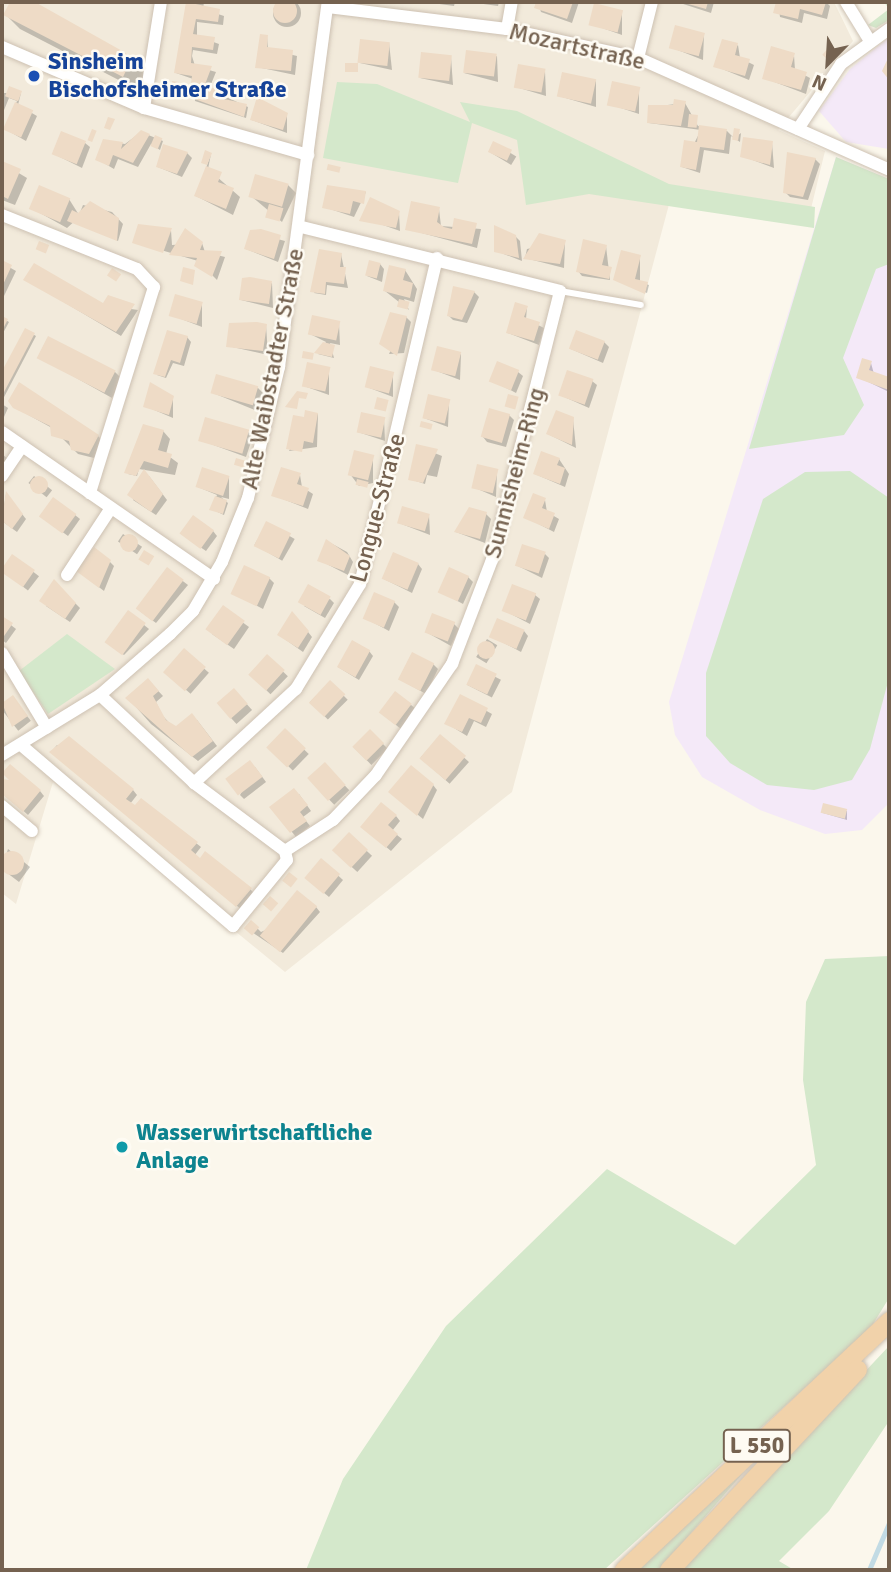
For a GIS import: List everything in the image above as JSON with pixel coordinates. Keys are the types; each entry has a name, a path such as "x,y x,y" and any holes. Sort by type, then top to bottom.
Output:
{"highway":[{"name":"L 550","path":"624,1570 889,1322"},
{"name":"L 550","path":"669,1570 853,1373 889,1322"}],"street":[{"path":"144,108 161,2"},
{"path":"507,29 512,2"},
{"path":"638,58 652,2"},
{"path":"846,2 870,41"},
{"name":"Mozartstraße","path":"328,4 507,29 638,58 889,170"},
{"name":"Alte Waibstadter Straße","path":"2,755 100,695 186,619 214,579 248,498 279,367 301,227 328,4"},
{"path":"797,129 818,91 870,41 889,29"},
{"path":"2,47 144,108 308,155"},
{"path":"2,215 138,269 154,287 90,493"},
{"path":"301,227 560,290"},
{"name":"Longue-Straße","path":"194,783 296,690 360,584 437,258"},
{"name":"Sunnisheim-Ring","path":"285,851 332,820 376,775 452,664 492,559 560,290"},
{"path":"2,432 214,579"},
{"path":"2,476 22,446"},
{"path":"67,575 111,508"},
{"path":"2,653 47,728"},
{"path":"21,745 233,926 287,860 285,851 194,783 100,695"},
{"path":"2,806 32,831"}],"lane":[{"path":"560,290 641,305"}],"shaded area":[{"path":"2,2 834,2 853,41 778,130 825,151 809,217 671,197 512,792 285,972 53,782 16,904 2,893"},
{"path":"889,37 889,149 846,142 819,111 850,69"},
{"path":"836,157 889,179 889,803 862,830 825,834 760,810 702,777 675,735 669,702"}],"green space":[{"path":"889,9 889,20 876,28 868,25"},
{"path":"337,82 377,84 470,122 460,102 517,111 669,184 815,207 814,228 589,194 526,205 517,140 472,123 458,183 323,158"},
{"path":"836,157 889,179 889,264 876,269 843,358 864,405 844,435 749,449"},
{"path":"850,471 889,498 889,678 870,749 852,780 814,790 767,785 730,763 706,736 706,673 763,499 805,472"},
{"path":"67,634 115,669 48,714 19,671"},
{"path":"889,956 889,1298 870,1329 604,1570 306,1570 343,1479 446,1326 607,1169 735,1245 816,1165 803,1080 806,1002 825,959"},
{"path":"889,1346 887,1424 829,1511 779,1561 794,1570 679,1570"},
{"path":"743,1473 659,1570 633,1570 668,1538"}],"building":[{"path":"285,-1 294,2 297,11 294,20 285,23 276,20 273,11 276,2"},
{"path":"10,2 35,2 124,52 132,58 123,77 3,15"},
{"path":"186,2 220,9 218,22 196,19 193,34 215,37 213,50 192,47 191,63 212,66 204,87 226,90 224,99 247,104 244,117 189,97 192,76 174,73"},
{"path":"536,2 573,2 567,19 534,8"},
{"path":"681,2 708,2 706,9"},
{"path":"776,2 826,2 822,15 800,9 798,19 773,13"},
{"path":"594,3 623,10 618,33 588,25"},
{"path":"675,25 705,33 699,56 669,48"},
{"path":"260,34 268,35 267,47 293,50 291,71 255,68"},
{"path":"360,39 390,42 387,66 357,63"},
{"path":"722,39 738,43 735,55 750,59 745,76 713,67"},
{"path":"831,45 840,53 831,63 822,55"},
{"path":"771,46 795,53 791,67 807,72 801,90 762,79"},
{"path":"466,50 497,54 494,77 463,73"},
{"path":"421,52 452,55 449,81 418,78"},
{"path":"889,56 889,80 882,71"},
{"path":"345,63 358,63 358,72 345,72"},
{"path":"518,64 546,69 541,92 514,88"},
{"path":"562,72 596,79 591,104 557,96"},
{"path":"172,81 179,82 177,94 170,93"},
{"path":"612,81 640,87 635,111 607,105"},
{"path":"9,86 22,91 18,101 5,96"},
{"path":"257,97 288,113 283,130 250,120"},
{"path":"674,99 686,101 681,126 647,123 648,105 673,105"},
{"path":"15,102 33,110 21,138 3,129"},
{"path":"689,114 698,115 697,128 688,127"},
{"path":"108,117 115,119 110,130 104,128"},
{"path":"699,125 727,129 724,150 700,147 696,170 680,167 684,140 697,142"},
{"path":"734,128 740,129 738,141 732,140"},
{"path":"92,129 97,131 92,142 88,140"},
{"path":"141,130 150,134 133,163 113,155 109,166 95,160 103,139 123,142 121,149"},
{"path":"61,131 86,141 77,164 52,154"},
{"path":"155,135 162,138 158,149 150,146"},
{"path":"743,137 773,141 770,165 740,157"},
{"path":"493,141 512,150 507,161 488,152"},
{"path":"163,144 188,152 177,174 156,167"},
{"path":"205,150 212,153 207,165 201,163"},
{"path":"787,152 816,158 803,197 783,193"},
{"path":"2,161 21,169 8,199 2,196"},
{"path":"328,164 341,167 339,173 327,170"},
{"path":"206,166 222,172 218,182 234,188 226,209 194,196"},
{"path":"255,174 289,184 282,207 248,197"},
{"path":"39,185 70,198 60,222 29,209"},
{"path":"327,185 366,191 364,204 353,201 350,214 322,208"},
{"path":"370,197 400,211 396,228 359,221"},
{"path":"90,201 119,218 117,241 67,221 72,210 78,213"},
{"path":"411,201 440,207 437,222 444,227 452,229 454,218 477,223 472,244 405,230"},
{"path":"269,204 283,208 280,222 265,217"},
{"path":"138,224 172,228 163,253 132,243"},
{"path":"494,225 516,235 519,258 494,252"},
{"path":"185,228 203,242 200,250 222,251 212,277 194,266 197,258 169,255"},
{"path":"261,229 281,235 274,259 244,249 250,230"},
{"path":"539,233 566,240 560,264 523,259"},
{"path":"583,239 607,245 602,265 612,267 609,279 576,272"},
{"path":"39,241 49,245 46,253 36,249"},
{"path":"319,249 342,253 340,267 346,267 344,284 326,282 325,294 310,292"},
{"path":"621,250 641,255 635,279 648,282 645,294 613,280"},
{"path":"2,260 12,265 2,287"},
{"path":"369,260 381,263 377,278 365,276"},
{"path":"34,263 103,303 108,295 135,304 116,332 23,280"},
{"path":"389,265 406,269 403,280 413,283 410,298 383,291"},
{"path":"183,267 195,270 193,285 180,281"},
{"path":"112,268 121,274 116,282 107,275"},
{"path":"242,278 272,281 269,304 239,300"},
{"path":"453,286 475,291 462,320 447,316"},
{"path":"175,294 203,302 197,324 169,316"},
{"path":"399,299 410,302 408,310 397,307"},
{"path":"515,302 528,306 524,317 540,322 534,341 506,333"},
{"path":"390,312 407,316 397,356 379,344"},
{"path":"312,315 340,321 336,341 308,335"},
{"path":"2,316 8,319 2,331"},
{"path":"229,323 267,324 263,351 226,347"},
{"path":"25,328 35,333 2,396 2,371"},
{"path":"167,330 188,336 180,363 171,360 165,377 153,374"},
{"path":"576,330 605,341 598,360 569,349"},
{"path":"48,336 116,371 104,393 37,358"},
{"path":"323,342 335,345 332,357 314,353"},
{"path":"437,346 461,352 455,376 431,370"},
{"path":"303,351 314,353 313,360 302,358"},
{"path":"862,358 872,361 869,370 889,377 889,390 856,378"},
{"path":"497,361 519,370 511,390 489,381"},
{"path":"307,362 330,367 325,391 302,386"},
{"path":"370,366 394,372 389,393 365,387"},
{"path":"567,370 593,379 585,405 558,396"},
{"path":"216,374 258,386 253,405 210,393"},
{"path":"19,382 99,435 89,454 71,450 69,441 51,436 50,426 13,408 8,401"},
{"path":"150,382 174,396 169,415 143,407"},
{"path":"297,391 308,393 306,399 299,398 297,409 285,407"},
{"path":"428,394 450,399 445,424 422,418"},
{"path":"508,394 519,397 515,409 505,407"},
{"path":"377,397 389,400 386,412 374,409"},
{"path":"489,408 510,414 502,443 481,437"},
{"path":"305,410 318,413 313,443 304,441 302,452 286,449 293,415 304,417"},
{"path":"556,410 574,417 572,445 546,434"},
{"path":"361,412 385,417 381,438 357,433"},
{"path":"205,417 249,430 242,454 198,441"},
{"path":"421,421 433,424 431,430 420,427"},
{"path":"143,424 164,430 158,450 172,454 168,468 144,461 136,476 124,473"},
{"path":"416,444 438,449 423,483 408,480"},
{"path":"354,450 374,455 368,480 348,475"},
{"path":"541,451 560,458 557,465 565,468 560,484 533,474"},
{"path":"236,458 249,462 247,469 234,465"},
{"path":"477,464 498,469 493,493 471,488"},
{"path":"202,467 230,476 223,496 196,487"},
{"path":"281,467 301,473 297,484 309,488 303,506 271,496"},
{"path":"144,469 163,494 151,512 127,495"},
{"path":"35,476 43,476 48,485 46,492 35,494 30,489 30,481"},
{"path":"357,479 369,482 367,488 356,485"},
{"path":"6,491 23,514 12,529 2,521"},
{"path":"533,493 546,498 542,508 555,513 549,529 523,518"},
{"path":"215,496 227,500 223,514 209,510"},
{"path":"53,497 76,514 62,533 39,516"},
{"path":"402,506 430,514 425,531 397,523"},
{"path":"469,507 487,512 480,539 454,532"},
{"path":"193,515 214,530 201,549 179,534"},
{"path":"266,521 291,533 279,558 254,546"},
{"path":"125,534 133,534 138,543 136,550 125,552 120,547 120,539"},
{"path":"326,539 350,556 344,571 317,561"},
{"path":"522,544 546,552 539,574 515,566"},
{"path":"94,547 111,560 99,588 76,571"},
{"path":"144,550 154,556 149,566 138,559"},
{"path":"393,552 419,563 407,590 382,579"},
{"path":"12,554 35,570 23,587 2,573"},
{"path":"244,565 270,577 257,606 230,594"},
{"path":"167,567 184,580 152,621 136,609"},
{"path":"449,567 469,576 458,602 438,593"},
{"path":"54,579 76,603 65,619 39,601"},
{"path":"308,584 331,597 321,615 298,602"},
{"path":"512,584 536,593 526,620 502,611"},
{"path":"374,592 395,601 384,628 363,619"},
{"path":"223,605 245,621 227,645 205,629"},
{"path":"128,610 146,623 122,655 104,642"},
{"path":"292,611 309,631 298,648 277,635"},
{"path":"432,613 455,622 448,642 424,633"},
{"path":"2,616 13,623 2,639"},
{"path":"497,618 525,630 516,649 489,637"},
{"path":"352,640 370,650 355,677 337,667"},
{"path":"482,641 490,641 495,650 493,657 482,659 477,654 477,646"},
{"path":"184,648 206,667 185,691 163,672"},
{"path":"412,652 434,663 420,691 398,680"},
{"path":"267,654 285,670 266,691 248,675"},
{"path":"476,664 497,674 487,695 466,685"},
{"path":"148,678 159,691 153,696 166,720 176,726 192,713 213,741 192,757 125,698"},
{"path":"330,680 345,694 324,717 309,703"},
{"path":"234,688 248,704 230,719 217,703"},
{"path":"395,691 412,704 396,725 379,713"},
{"path":"460,694 488,708 481,723 469,718 462,732 444,724"},
{"path":"13,695 28,716 12,727 2,703"},
{"path":"285,728 306,748 287,768 266,747"},
{"path":"370,729 384,743 366,761 352,747"},
{"path":"440,734 466,756 445,780 419,759"},
{"path":"69,736 134,789 126,799 135,805 141,798 198,842 191,850 200,858 205,851 252,888 236,907 49,752"},
{"path":"250,760 263,777 238,795 225,779"},
{"path":"325,762 346,785 328,801 307,778"},
{"path":"10,764 41,790 23,812 2,794 2,779 9,780 2,773"},
{"path":"411,765 434,784 417,816 388,792"},
{"path":"294,788 308,805 300,812 307,821 290,833 269,807"},
{"path":"381,802 397,815 388,825 398,834 386,848 360,827"},
{"path":"823,803 847,809 845,819 821,813"},
{"path":"349,832 368,850 351,868 332,850"},
{"path":"12,851 21,854 24,863 21,872 12,875 3,872 0,863 3,854"},
{"path":"321,858 340,874 323,894 304,878"},
{"path":"289,872 298,879 291,887 282,881"},
{"path":"297,890 317,906 280,952 260,936"},
{"path":"270,896 278,903 271,912 263,904"},
{"path":"251,920 259,927 252,936 244,928"},
{"name":"Wasserwirtschaftliche Anlage","path":"120,1141 129,1145 125,1154 116,1150"}],"waterway":[{"path":"869,1570 889,1523"}],"place":[{"name":"Sinsheim Bischofsheimer Straße","path":"34,76"},
{"name":"Wasserwirtschaftliche Anlage","path":"122,1147"}]}
